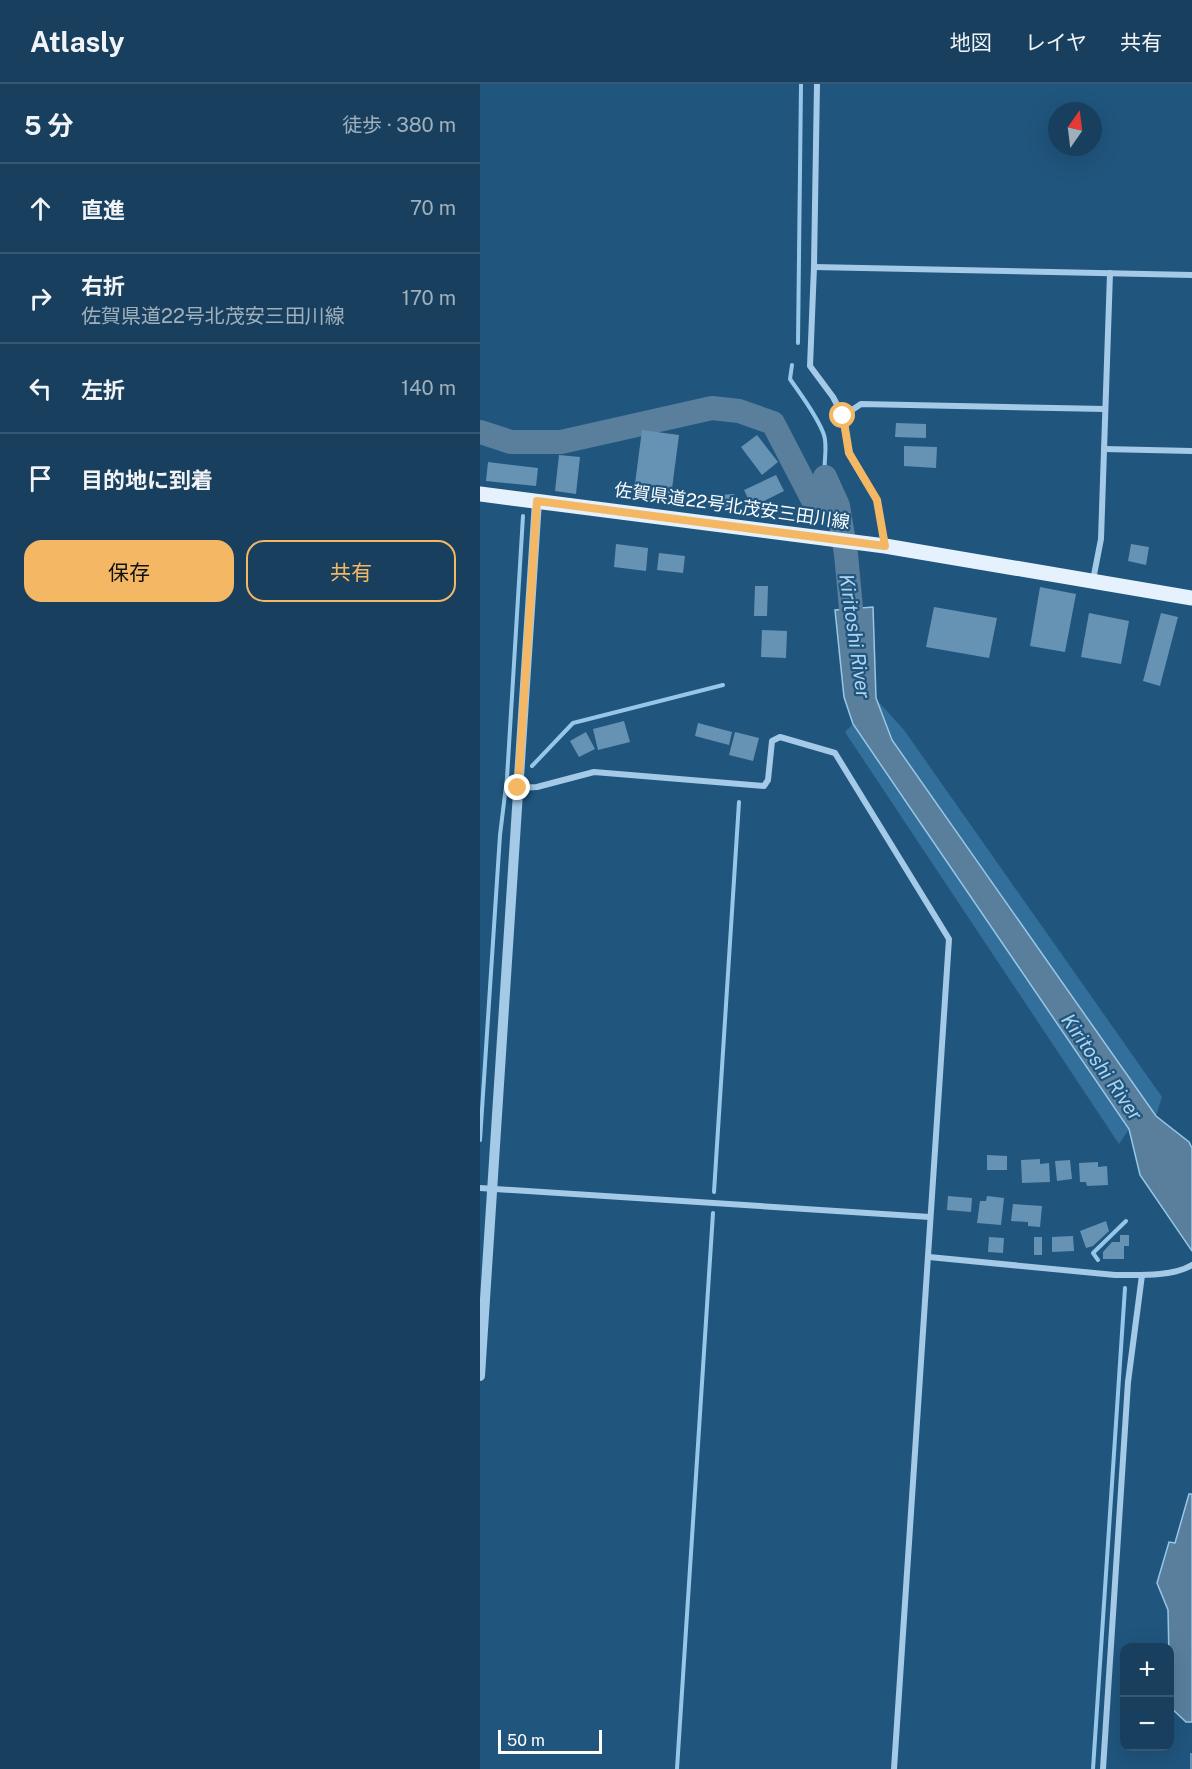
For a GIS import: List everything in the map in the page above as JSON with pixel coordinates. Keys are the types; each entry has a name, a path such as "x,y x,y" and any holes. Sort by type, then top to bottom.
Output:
{"main road":[{"name":"佐賀県道22号北茂安三田川線","path":"480,494 880,545 1192,598"}],"street":[{"path":"817,84 810,366 833,397 843,416 849,453 877,500 880,545"},
{"path":"814,267 1192,274"},
{"path":"1093,581 1101,539 1110,273"},
{"path":"843,416 861,404 1105,408"},
{"path":"1104,449 1192,451"},
{"path":"480,1376 537,501"},
{"path":"518,788 537,787 594,772 764,786 768,780 772,741 780,737 835,753 949,939 894,1769"},
{"path":"480,1188 930,1217"},
{"path":"929,1257 1115,1275 1142,1275 1185,1269 1192,1265"},
{"path":"1102,1769 1128,1382 1142,1275"}],"shaded area":[{"path":"876,699 904,730 1162,1097 1156,1116 892,740"},
{"path":"853,724 1129,1129 1119,1144 845,732"}],"water":[{"path":"873,607 876,698 892,740 1156,1116 1189,1142 1192,1148 1192,1251 1140,1175 1129,1129 853,724 844,697 835,610"},
{"path":"1189,1494 1192,1494 1192,1722 1186,1722 1174,1711 1174,1643 1169,1643 1168,1610 1157,1583 1169,1542 1175,1543"}],"building":[{"path":"896,423 926,424 926,438 895,437"},
{"path":"642,430 679,435 670,504 633,499"},
{"path":"757,435 778,462 762,475 741,447"},
{"path":"904,446 937,447 936,468 904,466"},
{"path":"559,455 580,457 576,494 555,491"},
{"path":"488,462 538,468 536,486 486,481"},
{"path":"776,475 784,491 752,507 744,490"},
{"path":"734,494 735,507 721,508 720,495"},
{"path":"616,544 648,548 646,571 614,567"},
{"path":"1131,544 1149,547 1146,565 1128,561"},
{"path":"659,553 685,556 683,573 657,570"},
{"path":"755,586 768,586 767,616 754,616"},
{"path":"1040,587 1076,594 1065,652 1030,646"},
{"path":"934,607 997,618 989,658 926,647"},
{"path":"1089,613 1129,621 1121,664 1081,657"},
{"path":"1161,613 1178,617 1160,686 1143,681"},
{"path":"762,630 787,631 786,658 761,657"},
{"path":"624,721 630,742 598,750 593,729"},
{"path":"698,723 732,732 729,745 695,736"},
{"path":"586,732 595,749 579,757 570,741"},
{"path":"735,732 759,738 753,761 729,755"},
{"path":"987,1155 1007,1156 1007,1170 987,1170"},
{"path":"1040,1159 1040,1164 1049,1163 1050,1182 1022,1183 1021,1160"},
{"path":"1070,1160 1072,1179 1057,1181 1055,1161"},
{"path":"1098,1162 1098,1167 1107,1166 1108,1185 1087,1186 1086,1182 1080,1182 1079,1163"},
{"path":"948,1196 972,1198 971,1212 947,1210"},
{"path":"987,1196 1004,1198 1001,1225 977,1223 980,1201 986,1201"},
{"path":"1013,1204 1042,1206 1040,1227 1028,1226 1028,1222 1011,1221"},
{"path":"1106,1221 1109,1231 1093,1246 1086,1248 1080,1231"},
{"path":"1120,1235 1129,1235 1129,1246 1124,1246 1124,1259 1103,1259 1103,1252 1112,1242 1120,1242"},
{"path":"1073,1236 1074,1251 1052,1252 1052,1237"},
{"path":"989,1237 1004,1238 1003,1253 988,1252"},
{"path":"1034,1237 1042,1237 1042,1255 1034,1255"},
{"path":"1190,1753 1192,1753 1192,1769 1190,1769"}],"waterway":[{"path":"798,343 801,84"},
{"path":"792,365 790,379 814,414 824,435 825,477"},
{"name":"Kiritoshi River","path":"480,432 511,442 561,442 712,408 739,411 773,423 816,506 825,477 838,506 846,554 854,641"},
{"path":"480,1140 500,835 507,778 523,516"},
{"path":"532,766 573,723 723,685"},
{"path":"714,1192 739,802"},
{"path":"677,1769 713,1213"},
{"path":"1098,1260 1093,1253 1126,1221"},
{"path":"1093,1769 1125,1288"}],"route":[{"path":"518,788 537,501 885,546 877,500 849,453 843,416"}]}
